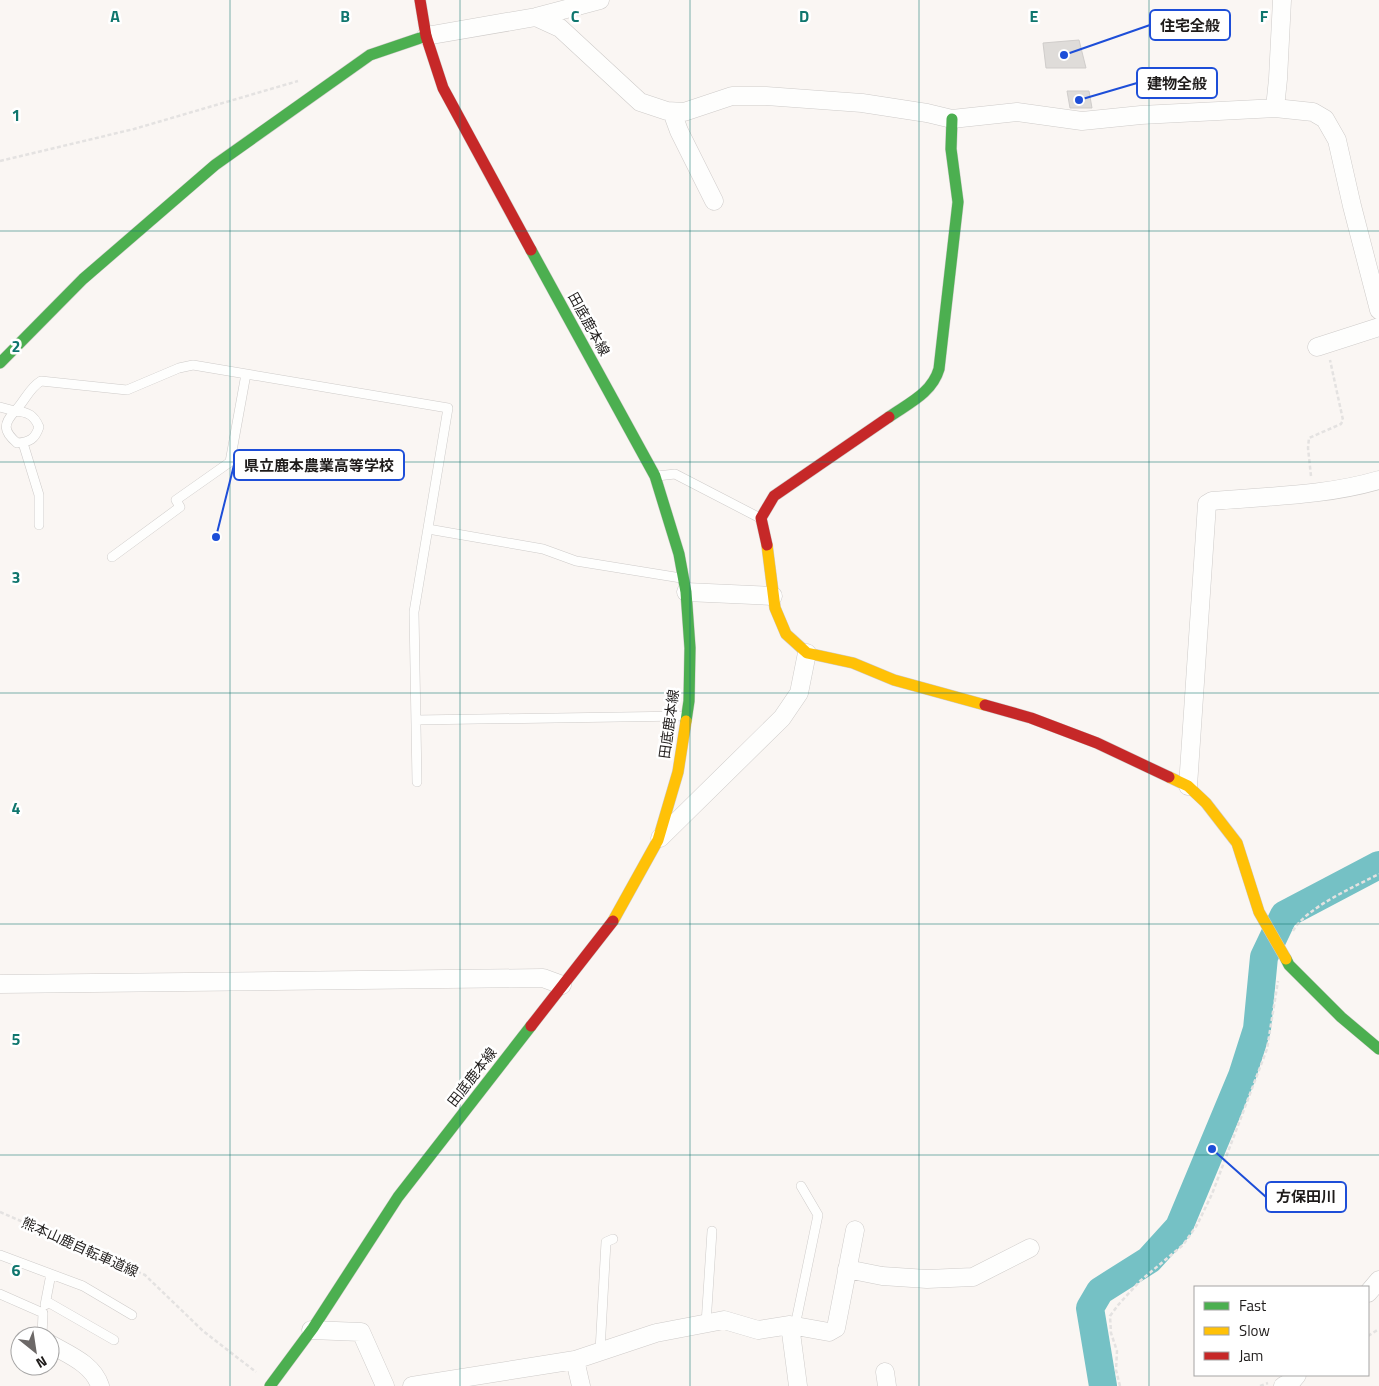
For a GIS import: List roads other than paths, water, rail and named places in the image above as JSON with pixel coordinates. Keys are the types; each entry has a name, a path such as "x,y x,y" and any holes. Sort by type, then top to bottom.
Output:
{"street":[{"name":"田底鹿本線","path":"271,1385 311,1330 398,1197 618,916 658,840 678,772 689,701 690,648 685,585 679,554 655,476 443,88 426,36 420,0"},
{"path":"0,363 83,279 215,165 370,55 426,36 536,17 600,0"},
{"path":"1275,108 1282,0"},
{"path":"536,17 560,28 640,102 667,112 684,112 732,96 766,96 862,103 927,113 952,119 1017,112 1082,121 1141,115 1275,108 1313,112 1325,119 1331,126 1337,140 1379,310"},
{"path":"672,112 679,131 714,200"},
{"path":"952,119 951,149 958,202 939,369 936,380 927,391 915,400 830,456 774,496 761,518 765,533 775,608 786,634 807,653 853,662 894,680 1031,718 1097,743 1188,786 1206,803 1237,843 1259,912 1289,965 1341,1017 1379,1049"},
{"path":"1321,346 1379,326"},
{"path":"1188,786 1207,504 1212,501 1311,493 1360,486 1379,480"},
{"path":"685,585 773,596"},
{"path":"658,840 782,718 799,693 807,653"},
{"path":"0,984 543,978 562,986"},
{"path":"412,1386 575,1360 656,1333 724,1320 758,1330 792,1326 829,1332 836,1328 855,1230"},
{"path":"847,1269 882,1276 927,1279 973,1277 1030,1248"},
{"path":"1369,1291 1379,1280"},
{"path":"792,1326 798,1386"},
{"path":"311,1330 361,1332 385,1386"},
{"path":"60,1350 90,1368 97,1376 100,1386"},
{"path":"575,1360 581,1386"},
{"path":"1283,1386 1296,1376"}],"lane":[{"path":"0,407 15,411 26,412 35,418 40,426 36,436 28,442 17,443 10,437 6,428 7,420 15,411 24,402 33,386 41,381 127,390 179,368 193,365 448,408 414,612 417,782"},
{"path":"112,557 180,507 176,500 230,462 246,374"},
{"path":"23,443 39,494 39,525"},
{"path":"655,476 675,474 761,518"},
{"path":"428,529 543,550 576,561 685,585"},
{"path":"416,720 687,716"},
{"path":"792,1326 818,1215 802,1186"},
{"path":"706,1324 712,1231"},
{"path":"600,1351 606,1242 613,1239"},
{"path":"0,1255 83,1286 132,1315"},
{"path":"42,1326 43,1313 51,1274"},
{"path":"0,1294 43,1313"},
{"path":"46,1301 114,1340"}],"waterway":[{"path":"1103,1386 1090,1308 1100,1291 1149,1260 1179,1227 1242,1076 1257,1029 1264,957 1284,915 1379,865"}],"place":[{"name":"住宅全般","path":"1064,55"},
{"name":"建物全般","path":"1079,100"},
{"name":"県立鹿本農業高等学校","path":"216,537"},
{"name":"方保田川","path":"1212,1149"}]}
